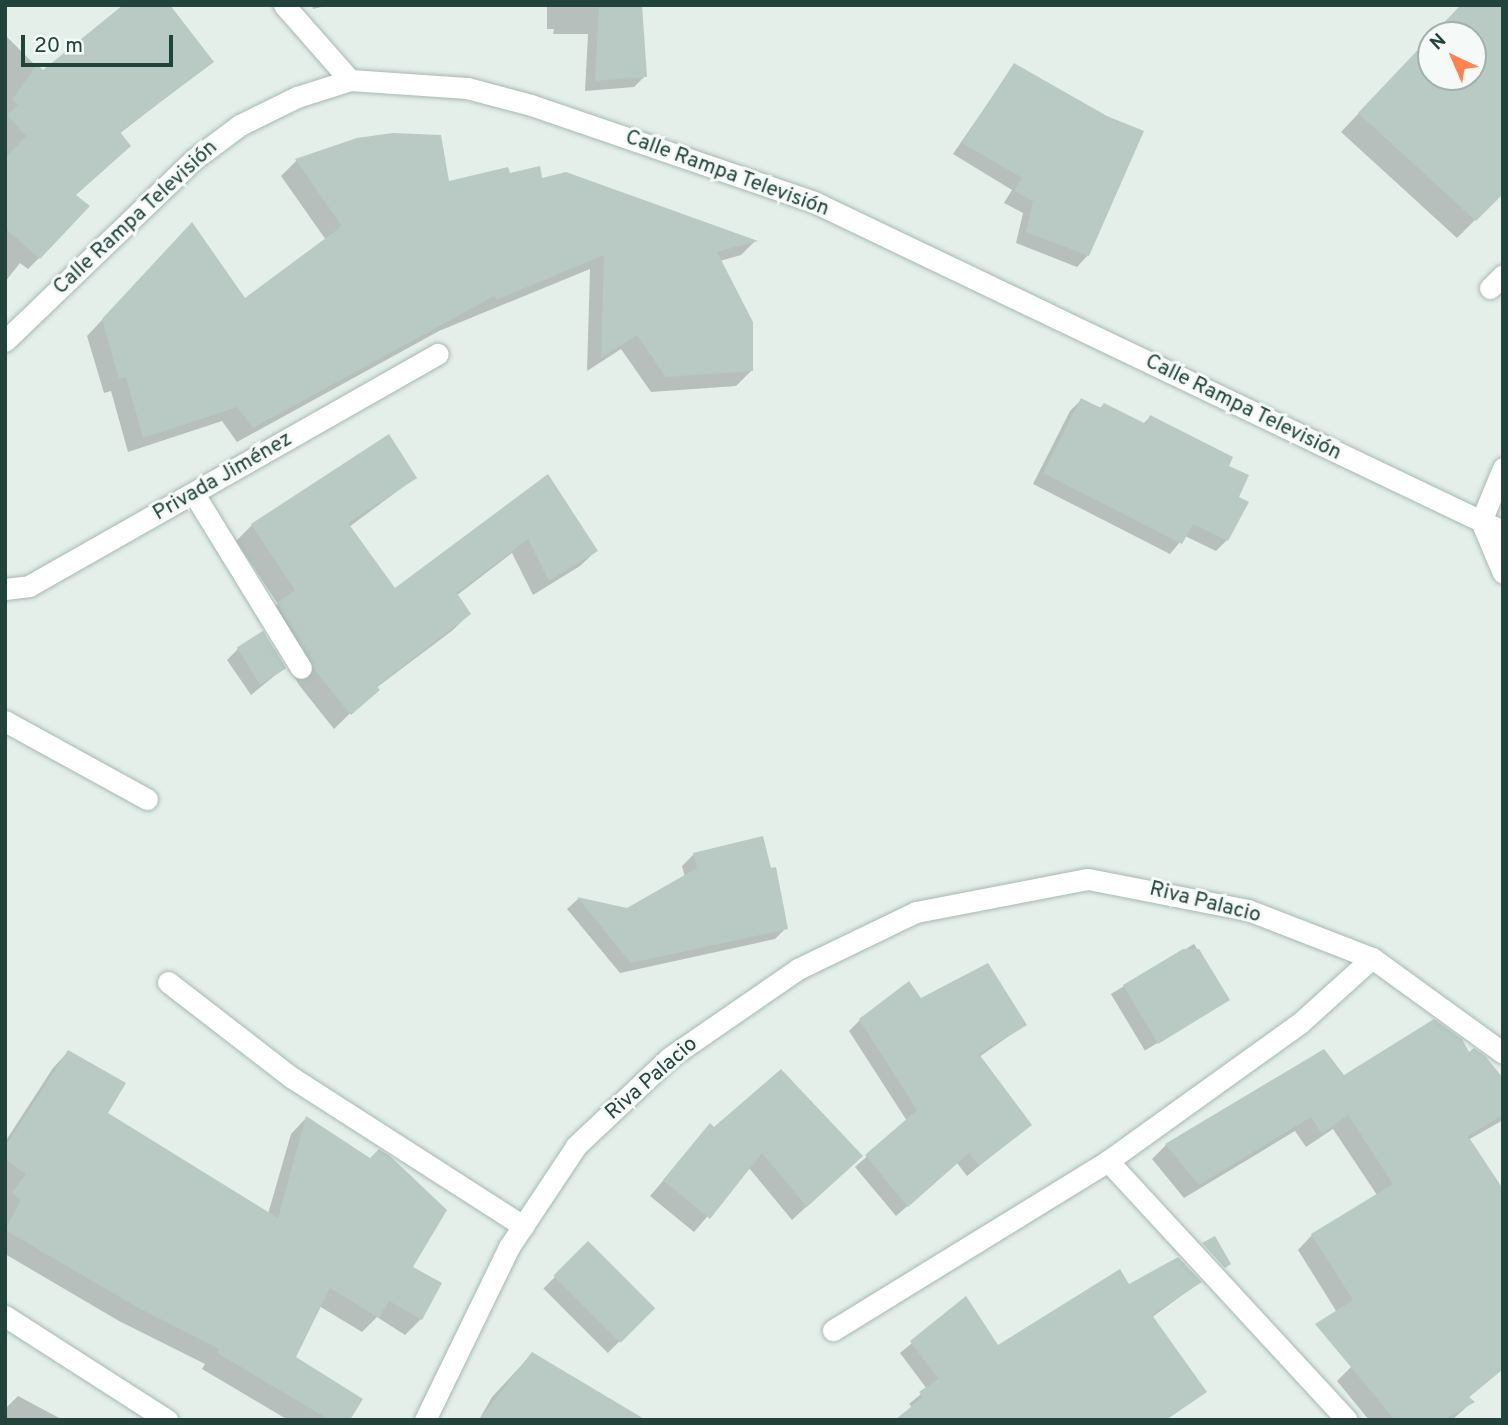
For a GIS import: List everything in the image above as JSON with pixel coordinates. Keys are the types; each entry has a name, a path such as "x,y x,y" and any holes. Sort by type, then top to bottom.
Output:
{"street":[{"path":"284,5 350,80"},
{"name":"Calle Rampa Televisión","path":"5,341 193,160 240,125 297,97 350,80 467,88 531,104 814,202 1503,531"},
{"name":"Privada Jiménez","path":"5,589 29,586 438,354"},
{"path":"1503,468 1481,521 1503,573"},
{"path":"194,494 301,668"},
{"path":"5,721 147,799"},
{"name":"Riva Palacio","path":"425,1420 509,1247 576,1146 669,1058 798,969 916,912 1088,879 1248,910 1372,958 1503,1053"},
{"path":"834,1330 1108,1161 1300,1023 1372,958"},
{"path":"168,982 291,1077 523,1226"},
{"path":"1108,1161 1347,1420"},
{"path":"5,1316 167,1420"}],"building":[{"path":"123,5 170,5 214,62 120,132 131,146 76,195 90,206 40,259 5,228 5,158 26,136 7,115 18,105 12,100 37,64 43,70"},
{"path":"599,5 642,5 647,77 595,81"},
{"path":"1461,5 1503,5 1503,194 1476,221 1358,113 1417,51 1417,91 1487,91 1487,21 1446,21"},
{"path":"1014,63 1107,116 1144,131 1089,256 1026,232 1033,201 1014,191 1022,178 962,143"},
{"path":"393,133 441,135 449,181 508,167 510,173 540,166 542,178 566,172 758,241 717,252 753,322 753,371 666,377 637,335 601,358 604,255 496,300 494,296 253,428 237,407 143,438 126,377 119,379 102,319 192,222 245,298 342,226 295,159 357,138"},
{"path":"1081,398 1100,408 1104,403 1146,424 1150,415 1233,457 1229,466 1249,475 1239,497 1249,502 1228,541 1193,524 1182,544 1043,473"},
{"path":"389,434 417,478 348,523 395,588 548,474 598,551 549,581 528,539 457,593 471,614 377,686 380,690 351,715 314,669 277,603 295,590 251,524"},
{"path":"263,631 286,668 260,685 237,647"},
{"path":"763,836 771,868 776,867 788,929 631,963 577,897 627,908 697,868 693,853"},
{"path":"1183,949 1199,949 1230,1000 1158,1044 1123,985"},
{"path":"988,963 1027,1025 979,1054 1032,1125 979,1166 969,1153 908,1207 865,1155 917,1110 859,1019 909,981 921,998"},
{"path":"1434,1019 1462,1039 1469,1052 1474,1048 1485,1056 1503,1078 1503,1115 1468,1136 1503,1189 1503,1369 1469,1397 1475,1402 1443,1420 1395,1420 1315,1324 1353,1300 1311,1234 1393,1184 1348,1115 1322,1134 1311,1117 1199,1185 1165,1144 1324,1049 1344,1075"},
{"path":"68,1050 126,1083 108,1113 278,1218 306,1116 370,1158 379,1149 390,1156 447,1210 413,1267 442,1283 422,1320 389,1301 379,1318 330,1288 296,1357 363,1399 350,1420 330,1420 217,1353 219,1349 135,1306 5,1230 21,1200 12,1193 26,1174 5,1159 5,1147"},
{"path":"781,1069 863,1156 807,1207 762,1153 710,1219 663,1180 710,1123 714,1127"},
{"path":"1215,1236 1231,1264 1225,1268 1202,1243"},
{"path":"588,1241 655,1308 621,1343 553,1276"},
{"path":"1178,1257 1202,1282 1152,1315 1207,1392 1166,1420 895,1420 923,1397 919,1392 938,1379 910,1341 966,1296 998,1345 1120,1269 1129,1284"},
{"path":"532,1352 646,1420 479,1420"}]}
